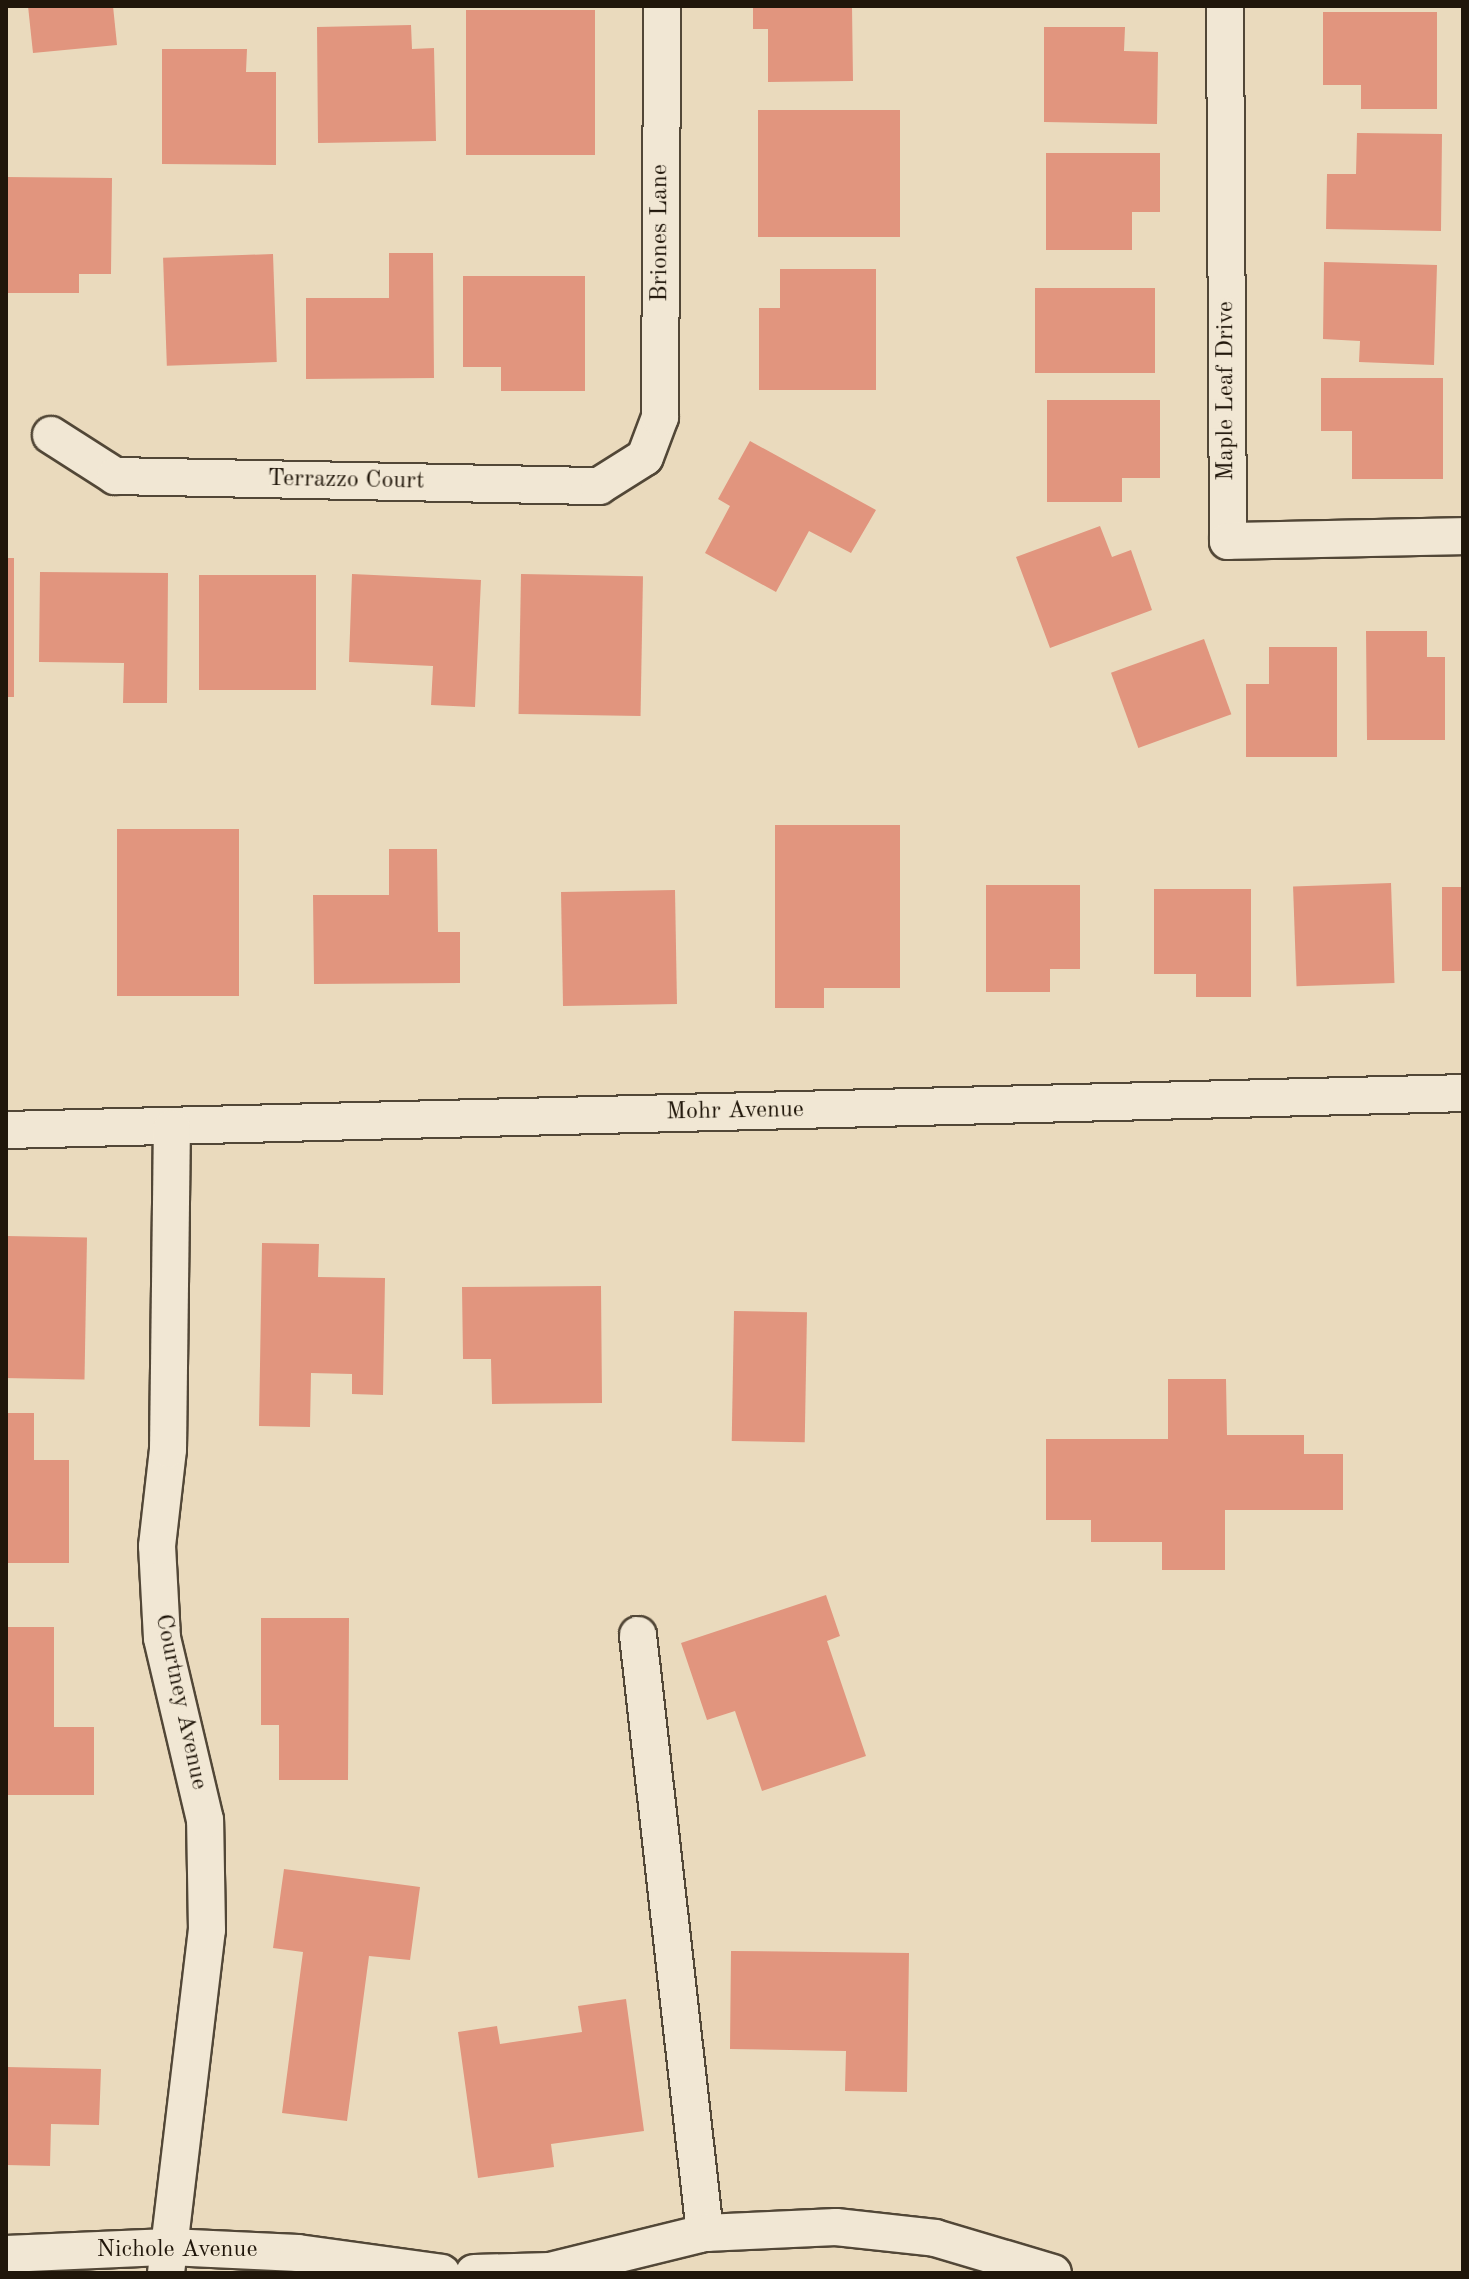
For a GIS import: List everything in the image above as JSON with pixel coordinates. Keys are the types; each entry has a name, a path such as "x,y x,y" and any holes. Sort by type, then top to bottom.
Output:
{"street":[{"name":"Briones Lane","path":"645,457 660,417 662,6"},
{"name":"Maple Leaf Drive","path":"1225,6 1228,541 1463,536"},
{"name":"Terrazzo Court","path":"51,435 115,476 599,486 645,457"},
{"name":"Mohr Avenue","path":"6,1130 1463,1093"},
{"name":"Courtney Avenue","path":"167,2260 207,1930 205,1820 162,1638 157,1546 168,1449 172,1128"},
{"path":"638,1635 705,2233"},
{"path":"474,2273 550,2271 705,2233 836,2227 935,2238 1053,2273"},
{"name":"Nichole Avenue","path":"6,2254 167,2260 298,2253 442,2273"}],"building":[{"path":"28,6 113,6 117,45 33,53"},
{"path":"753,6 852,6 853,81 768,82 768,29 753,29"},
{"path":"466,10 595,10 595,155 466,155"},
{"path":"1323,12 1437,12 1437,109 1361,109 1361,85 1323,85"},
{"path":"411,25 412,49 434,48 436,141 318,143 317,27"},
{"path":"1044,27 1125,27 1124,51 1158,52 1157,124 1044,122"},
{"path":"162,49 247,49 246,72 276,72 276,165 162,164"},
{"path":"758,110 900,110 900,237 758,237"},
{"path":"1357,133 1442,134 1441,231 1326,229 1327,174 1356,174"},
{"path":"1046,153 1160,153 1160,212 1132,212 1132,250 1046,250"},
{"path":"6,177 112,178 111,274 79,274 79,293 6,293"},
{"path":"389,253 433,253 434,378 306,379 306,298 389,298"},
{"path":"273,254 277,362 167,366 163,258"},
{"path":"1324,262 1437,265 1434,365 1359,362 1360,341 1323,339"},
{"path":"780,269 876,269 876,390 759,390 759,308 780,308"},
{"path":"463,276 585,276 585,391 501,391 501,367 463,367"},
{"path":"1035,288 1155,288 1155,373 1035,373"},
{"path":"1321,378 1443,378 1443,479 1352,479 1352,431 1321,431"},
{"path":"1047,400 1160,400 1160,478 1122,478 1122,502 1047,502"},
{"path":"750,441 876,510 851,553 809,531 776,592 705,553 730,506 718,499"},
{"path":"1100,526 1112,557 1131,550 1152,610 1050,648 1016,557"},
{"path":"6,558 14,558 14,697 6,697"},
{"path":"40,572 168,573 167,703 123,703 124,663 39,662"},
{"path":"352,574 481,580 475,707 431,705 433,666 349,662"},
{"path":"521,574 643,576 641,716 519,714"},
{"path":"199,575 316,575 316,690 199,690"},
{"path":"1366,631 1427,631 1427,657 1445,657 1445,740 1367,740"},
{"path":"1204,639 1231,714 1138,748 1111,673"},
{"path":"1269,647 1337,647 1337,757 1246,757 1246,684 1269,684"},
{"path":"775,825 900,825 900,988 824,988 824,1008 775,1008"},
{"path":"117,829 239,829 239,996 117,996"},
{"path":"389,849 437,849 438,932 460,932 460,983 314,984 313,895 389,895"},
{"path":"1391,883 1394,983 1297,986 1293,886"},
{"path":"986,885 1080,885 1080,969 1050,969 1050,992 986,992"},
{"path":"1442,887 1463,887 1463,971 1442,971"},
{"path":"1154,889 1251,889 1251,997 1196,997 1196,974 1154,974"},
{"path":"675,890 677,1004 563,1006 561,892"},
{"path":"6,1236 87,1237 85,1379 6,1378"},
{"path":"262,1243 319,1244 318,1277 385,1278 383,1395 352,1394 352,1374 311,1373 310,1427 259,1426"},
{"path":"601,1286 602,1403 492,1404 491,1359 463,1359 462,1287"},
{"path":"734,1311 807,1312 805,1442 732,1441"},
{"path":"1168,1379 1226,1379 1227,1435 1304,1435 1304,1454 1343,1454 1343,1510 1225,1510 1225,1570 1162,1570 1162,1542 1091,1542 1091,1520 1046,1520 1046,1439 1168,1439"},
{"path":"6,1413 34,1413 34,1460 69,1460 69,1563 6,1563"},
{"path":"826,1595 840,1636 827,1641 866,1756 762,1791 735,1711 707,1720 681,1643"},
{"path":"261,1618 349,1618 348,1780 279,1780 279,1725 261,1725"},
{"path":"6,1627 54,1627 54,1727 94,1727 94,1795 6,1795"},
{"path":"284,1869 420,1887 410,1960 369,1956 347,2121 282,2113 303,1952 273,1948"},
{"path":"731,1951 909,1953 907,2092 845,2091 846,2051 730,2049"},
{"path":"626,1999 644,2131 551,2144 554,2167 478,2178 458,2032 497,2026 500,2044 582,2032 578,2006"},
{"path":"6,2067 101,2069 99,2125 51,2124 50,2166 6,2165"}]}
